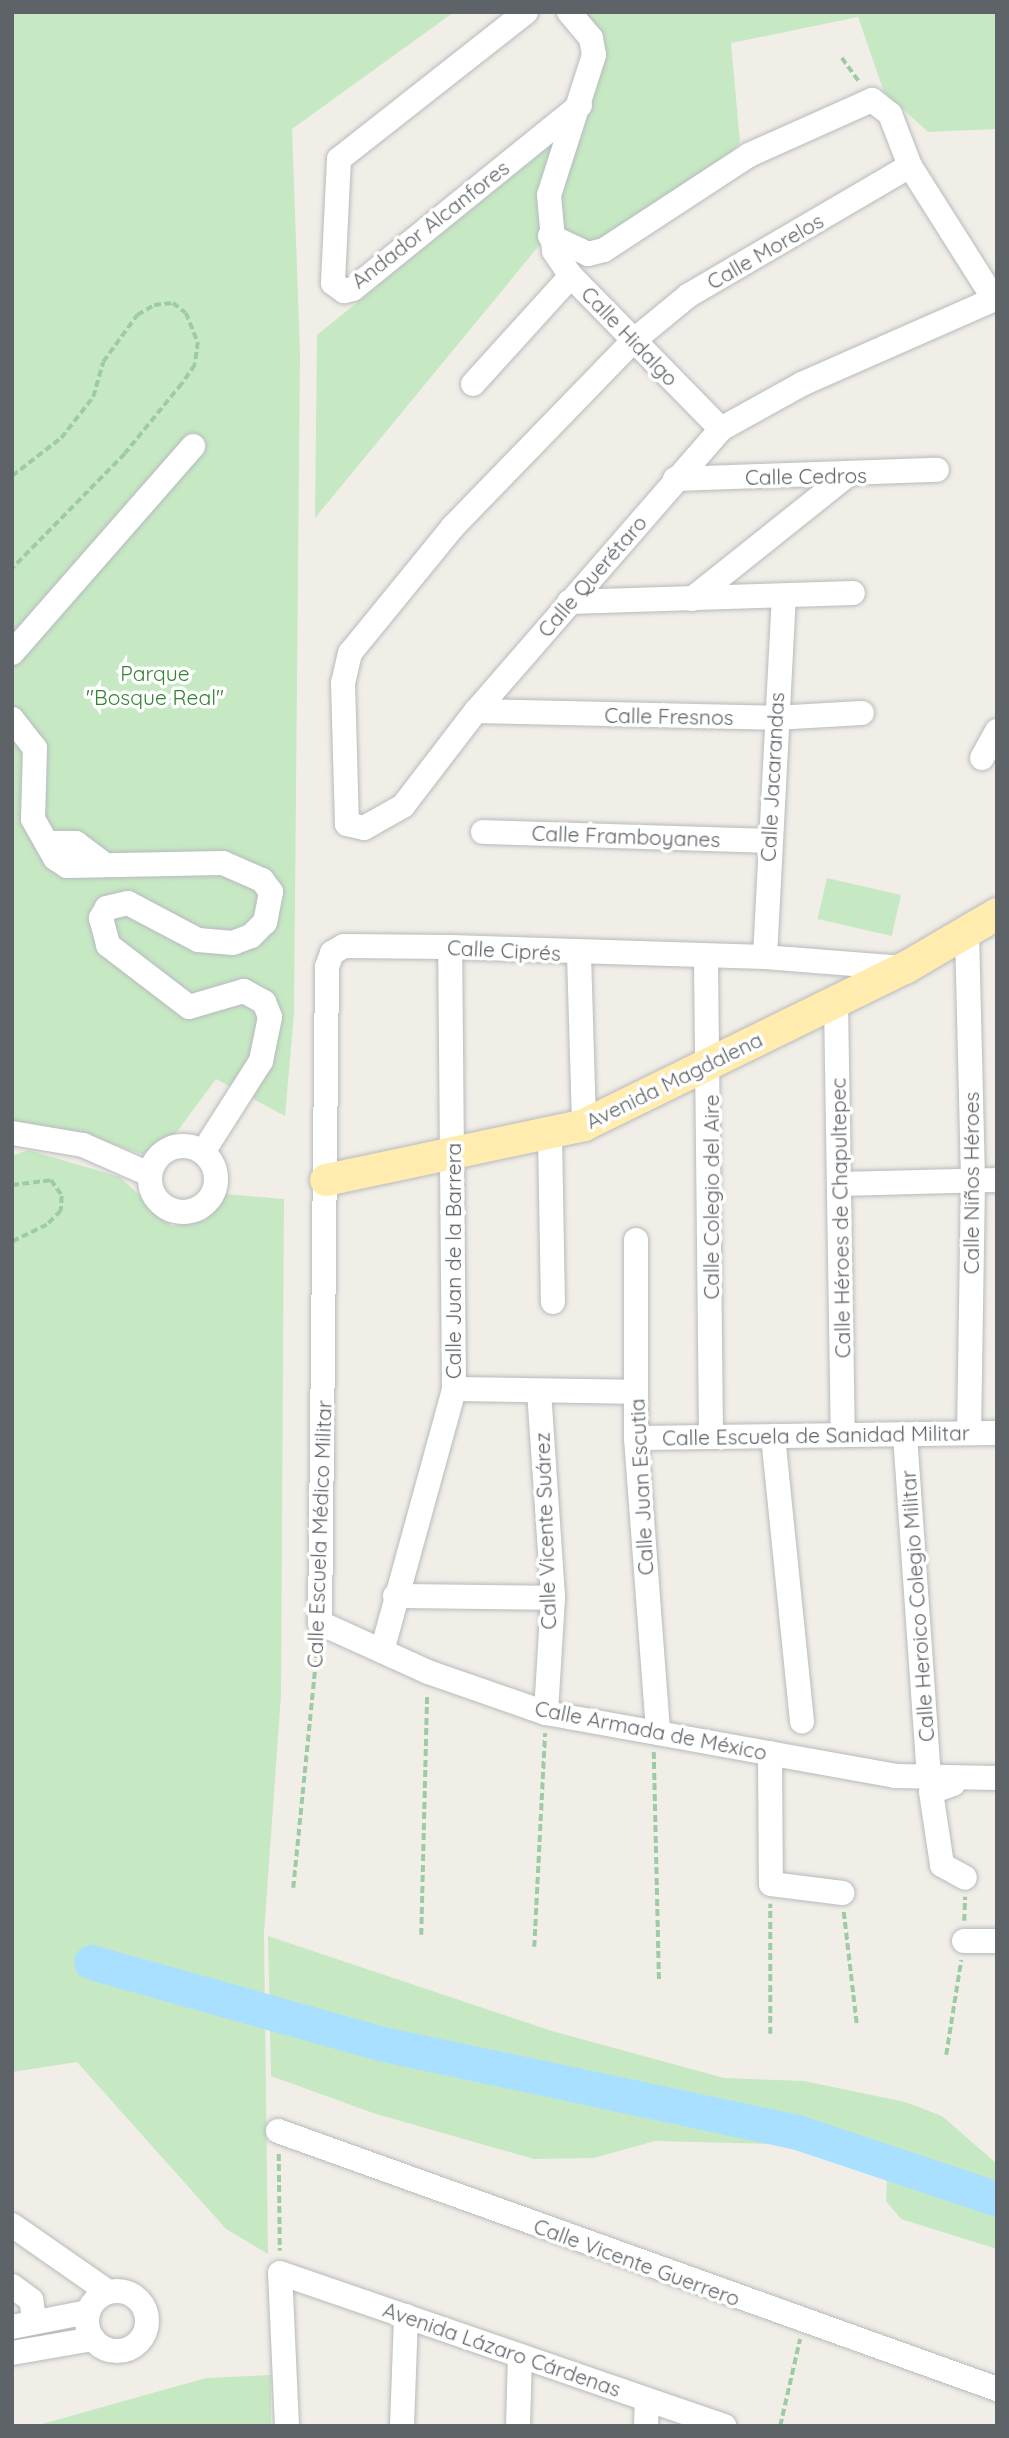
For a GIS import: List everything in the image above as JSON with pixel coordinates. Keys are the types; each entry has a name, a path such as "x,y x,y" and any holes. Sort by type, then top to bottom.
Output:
{"main road":[{"name":"Avenida Magdalena","path":"326,1180 453,1157 584,1125 905,968 997,914"}],"street":[{"name":"Andador Alcanfores","path":"526,12 339,159 333,283 344,291 353,289 580,105"},
{"path":"569,12 591,37 594,55 549,195 550,236 588,254 604,250 749,155 872,100 890,114 910,166 995,299"},
{"name":"Calle Morelos","path":"343,683 351,653 452,528 633,341 689,295 910,166"},
{"name":"Calle Hidalgo","path":"550,236 571,276 721,429"},
{"path":"473,384 571,276"},
{"name":"Calle Querétaro","path":"343,683 347,824 364,828 403,806 476,711 721,429 802,384 995,299"},
{"path":"12,653 193,446"},
{"name":"Calle Cedros","path":"675,479 846,476 937,470"},
{"path":"692,599 846,476"},
{"path":"569,602 853,593"},
{"name":"Calle Jacarandas","path":"765,957 774,718 784,597"},
{"name":"Calle Fresnos","path":"476,711 774,718 862,713"},
{"path":"12,719 30,734 35,748 33,819 47,843 76,842 101,862 223,863 262,880 271,892 265,922 251,936 233,943 198,940 128,903 107,908 101,918 108,945 189,1007 244,991 264,1002 270,1017 261,1061 203,1152"},
{"path":"982,758 997,731"},
{"name":"Calle Framboyanes","path":"483,832 768,841"},
{"name":"Calle Niños Héroes","path":"967,933 985,1180 969,1433"},
{"name":"Calle Ciprés","path":"326,1180 327,967 331,953 344,946 450,947 706,958 765,957 905,968"},
{"name":"Calle Juan de la Barrera","path":"382,1651 454,1389 450,947"},
{"path":"579,954 584,1125"},
{"name":"Calle Colegio del Aire","path":"706,958 711,1062 711,1437"},
{"name":"Calle Héroes de Chapultepec","path":"836,1002 842,1184 843,1435"},
{"path":"12,1133 83,1145 149,1174"},
{"path":"550,1135 553,1302"},
{"path":"170,1148 203,1152 216,1182 199,1209 168,1209 153,1195 149,1174 170,1148"},
{"name":"Calle Escuela Médico Militar","path":"320,1623 326,1180"},
{"path":"842,1184 985,1180"},
{"name":"Calle Juan Escutia","path":"636,1240 636,1438 655,1751"},
{"path":"454,1389 635,1392"},
{"name":"Calle Vicente Suárez","path":"539,1391 552,1598 546,1713"},
{"name":"Calle Escuela de Sanidad Militar","path":"636,1438 997,1433"},
{"name":"Calle Heroico Colegio Militar","path":"905,1435 941,1777"},
{"path":"773,1436 802,1722"},
{"path":"396,1596 552,1598"},
{"name":"Calle Armada de México","path":"320,1623 428,1672 655,1751 694,1740 941,1777 997,1778"},
{"path":"771,1753 771,1884 842,1892"},
{"path":"941,1777 953,1784 932,1792 942,1865 965,1878"},
{"path":"964,1941 997,1941"},
{"name":"Calle Vicente Guerrero","path":"278,2131 997,2389"},
{"path":"12,2225 108,2292 136,2298 146,2325 137,2342 120,2350 93,2339 12,2353"},
{"path":"280,2273 287,2426"},
{"name":"Avenida Lázaro Cárdenas","path":"280,2273 724,2426"},
{"path":"12,2286 31,2300 23,2325 88,2312 108,2292"},
{"path":"88,2312 93,2339"},
{"path":"402,2426 406,2316"},
{"path":"518,2426 520,2356"},
{"path":"646,2426 647,2400"}],"path":[{"path":"842,58 872,100"},
{"path":"12,476 61,438 93,397 103,362 137,315 154,305 173,303 186,313 198,342 195,365 125,454 12,569"},
{"path":"12,1185 51,1180 62,1196 61,1211 47,1225 12,1242"},
{"name":"Calle Escuela Médico Militar","path":"293,1888 320,1623"},
{"path":"421,1935 428,1672"},
{"path":"534,1947 546,1713"},
{"path":"655,1751 659,1981"},
{"path":"946,2055 964,1941 965,1878"},
{"path":"770,2034 771,1884"},
{"path":"842,1892 858,2024"},
{"path":"278,2131 280,2273"},
{"path":"780,2426 805,2320"}],"green space":[{"name":"Parque \"Bosque Real\"","path":"12,12 454,12 292,129 300,353 294,1014 285,1116 216,1079 174,1136 147,1156 81,1133 12,1127"},
{"path":"582,12 997,12 997,129 928,132 884,92 858,17 731,43 740,142 722,166 592,266 542,242 315,518 317,335 589,114 604,46"},
{"path":"827,878 901,895 892,936 818,919"},
{"path":"28,1150 120,1177 172,1226 205,1220 225,1194 284,1199 281,1695 264,1933 268,2254 226,2229 77,2062 12,2072 12,1156"},
{"path":"268,1936 552,2031 724,2078 804,2081 905,2102 942,2116 997,2164 997,2249 901,2219 886,2201 887,2181 808,2145 655,2141 594,2158 534,2159 373,2113 271,2076"},
{"path":"271,2375 271,2426 35,2426 206,2378"}],"waterway":[{"path":"91,1962 383,2044 797,2132 997,2199"}]}
